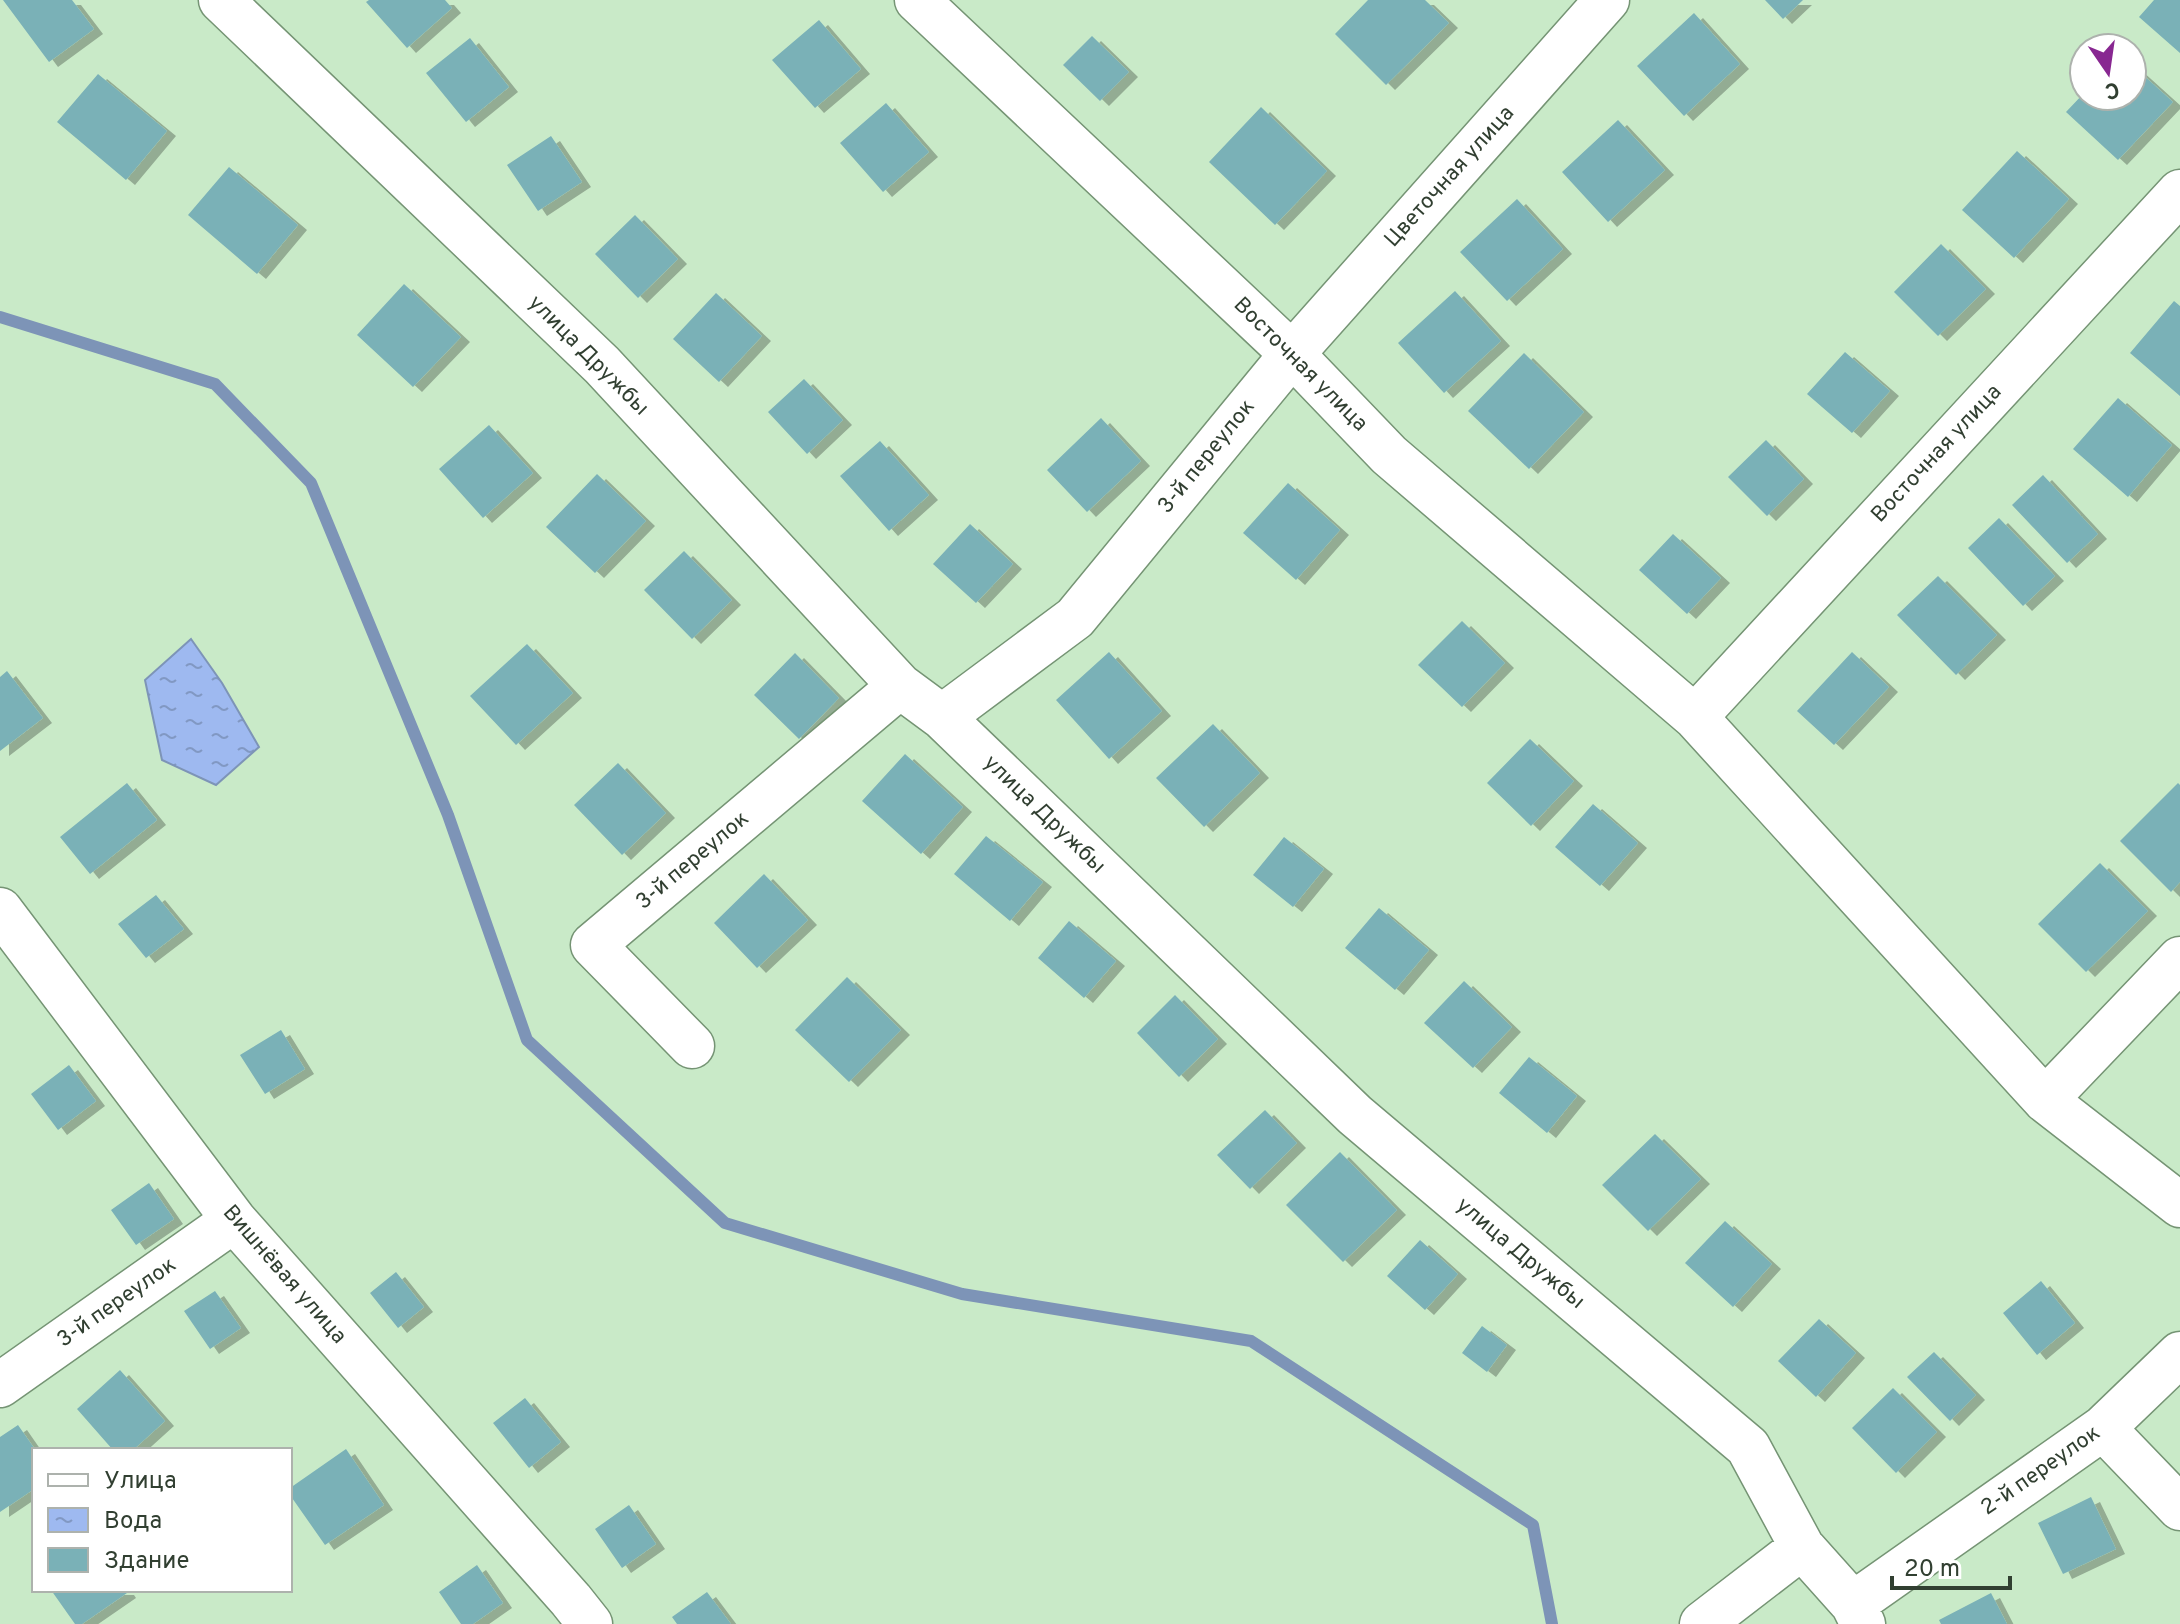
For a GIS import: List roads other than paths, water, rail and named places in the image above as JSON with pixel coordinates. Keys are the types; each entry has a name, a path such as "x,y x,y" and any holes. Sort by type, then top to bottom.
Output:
{"street":[{"name":"улица Дружбы","path":"221,0 602,365 900,686 942,717 1355,1115 1748,1447 1802,1547 1858,1614"},
{"name":"Восточная улица","path":"917,0 1292,354 1389,455 1695,717 2045,1100 2180,1205"},
{"name":"Цветочная улица","path":"1292,354 1607,0"},
{"name":"Восточная улица","path":"1695,717 2180,192"},
{"name":"3-й переулок","path":"942,717 1075,618 1292,354"},
{"name":"3-й переулок","path":"692,1046 593,945 900,686"},
{"name":"Вишнёвая улица","path":"0,910 234,1220 590,1624"},
{"path":"2045,1100 2180,959"},
{"name":"3-й переулок","path":"0,1385 234,1220"},
{"name":"2-й переулок","path":"1858,1614 2103,1428 2180,1354"},
{"path":"2103,1428 2180,1508"},
{"path":"1702,1624 1802,1547"}],"water":[{"path":"191,639 222,683 259,747 216,785 162,760 145,680"}],"waterway":[{"path":"0,317 215,384 311,483 448,815 527,1040 725,1223 962,1294 1251,1341 1533,1525 1552,1624"}]}
